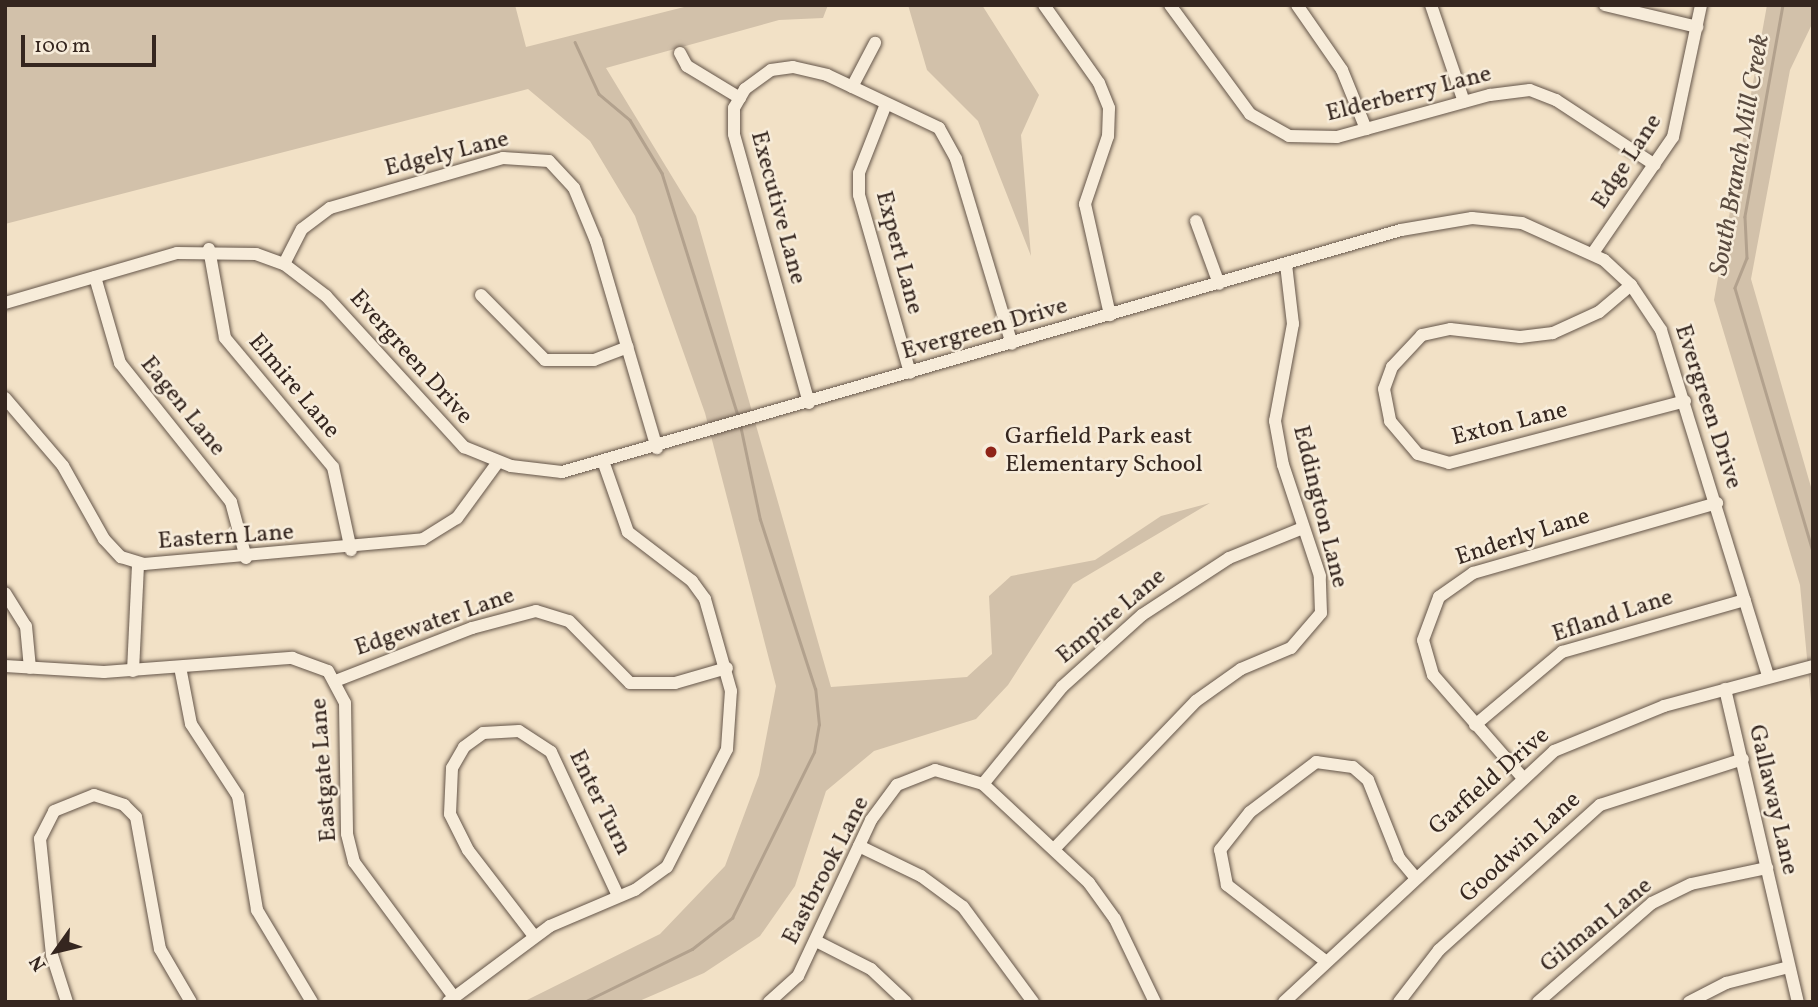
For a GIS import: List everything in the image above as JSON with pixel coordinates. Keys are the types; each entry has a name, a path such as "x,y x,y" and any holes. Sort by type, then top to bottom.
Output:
{"street":[{"path":"1044,5 1099,83 1109,108 1108,136 1084,204 1110,315"},
{"name":"Elderberry Lane","path":"1170,5 1250,114 1268,127 1313,139 1366,129 1503,92 1544,93 1655,165"},
{"path":"1297,5 1342,70 1366,129"},
{"path":"1431,5 1464,102"},
{"path":"1605,5 1698,27"},
{"name":"Edge Lane","path":"1593,253 1655,165 1683,111 1701,5"},
{"path":"852,87 875,43"},
{"path":"680,53 687,66 740,98 761,74 782,68 816,72 930,122 946,137 1012,344"},
{"name":"Executive Lane","path":"740,98 733,122 736,145 809,403"},
{"name":"Expert Lane","path":"886,104 859,173 859,195 910,373"},
{"name":"Edgely Lane","path":"284,264 302,229 330,208 490,161 541,158 560,168 580,200 628,347 657,448"},
{"name":"Evergreen Drive","path":"5,303 94,276 209,250 284,264 326,296 451,438 498,462 544,472 604,464 1419,225 1472,218 1531,225 1593,253 1631,285 1661,330 1717,503 1768,676"},
{"path":"1196,221 1219,284"},
{"name":"Elmire Lane","path":"209,250 225,338 333,467 351,550"},
{"name":"Eddington Lane","path":"1055,848 1196,701 1241,669 1291,648 1316,624 1323,595 1275,421 1293,324 1286,264"},
{"name":"Eagen Lane","path":"94,276 126,375 231,502 246,558"},
{"name":"Exton Lane","path":"1631,285 1599,312 1553,333 1520,337 1450,329 1422,335 1392,367 1384,400 1390,421 1418,454 1449,463 1685,401"},
{"path":"481,295 545,360 594,360 628,347"},
{"name":"Eastern Lane","path":"5,398 63,466 104,539 138,563 246,558 404,544 442,529 498,462"},
{"path":"451,999 534,936 618,896 667,867 712,786 730,735 727,668 705,599 692,580 628,532 604,464"},
{"name":"Enderly Lane","path":"1523,778 1433,674 1424,652 1427,617 1446,589 1506,562 1717,503"},
{"name":"Empire Lane","path":"983,784 1062,687 1142,615 1229,558 1303,528"},
{"path":"133,671 138,563"},
{"path":"5,593 26,625 30,668"},
{"name":"Efland Lane","path":"1475,725 1562,652 1745,600"},
{"name":"Edgewater Lane","path":"338,680 472,628 536,611 569,621 621,676 641,686 727,668"},
{"name":"Eastgate Lane","path":"5,666 133,671 292,658 318,664 338,680 347,716 347,834 354,862 451,999"},
{"name":"Garfield Drive","path":"1284,1002 1324,960 1414,876 1523,778 1578,736 1724,689 1812,666"},
{"path":"180,667 191,724 237,796 257,910 312,1002"},
{"name":"Gallaway Lane","path":"1724,689 1798,1002"},
{"name":"Enter Turn","path":"534,936 468,850 450,814 452,768 464,747 483,733 519,731 551,752 618,896"},
{"name":"Goodwin Lane","path":"1399,1002 1439,950 1600,806 1742,759"},
{"path":"1324,960 1227,885 1220,850 1250,812 1316,762 1353,767 1368,780 1396,850 1414,876"},
{"name":"Eastbrook Lane","path":"769,1002 798,976 859,846 884,802 909,777 948,771 983,784 1055,848 1108,906 1154,1002"},
{"path":"66,1002 50,945 40,839 54,811 93,795 124,805 136,817 160,949 191,1002"},
{"path":"859,846 920,876 962,907 1032,1002"},
{"name":"Gilman Lane","path":"1538,1002 1652,903 1692,884 1767,868"},
{"path":"816,942 862,963 906,1002"},
{"path":"1689,1002 1726,983 1789,967"}],"shaded area":[{"path":"5,5 515,5 526,47 692,5 828,5 823,18 779,20 606,68 696,216 831,687 967,677 992,654 989,596 1011,576 1095,560 1161,516 1210,503 1073,584 1008,685 976,719 874,751 826,791 795,886 760,936 704,973 637,1002 523,1002 660,934 725,866 759,775 776,686 705,413 635,216 590,141 528,89 5,224"},
{"path":"908,5 982,5 1039,95 1021,135 1031,256 978,121 927,70"},
{"path":"1767,5 1813,5 1813,22 1790,70 1751,279 1813,494 1813,721 1800,585 1714,300"}],"waterway":[{"name":"South Branch Mill Creek","path":"1783,5 1745,217 1747,258 1735,288 1813,552"},
{"path":"575,42 599,94 630,120 662,173 739,418"},
{"path":"584,1002 692,949 732,918 814,752 819,725 815,689 760,520 740,425"}],"place":[{"name":"Garfield Park east Elementary School","path":"991,452"}]}
